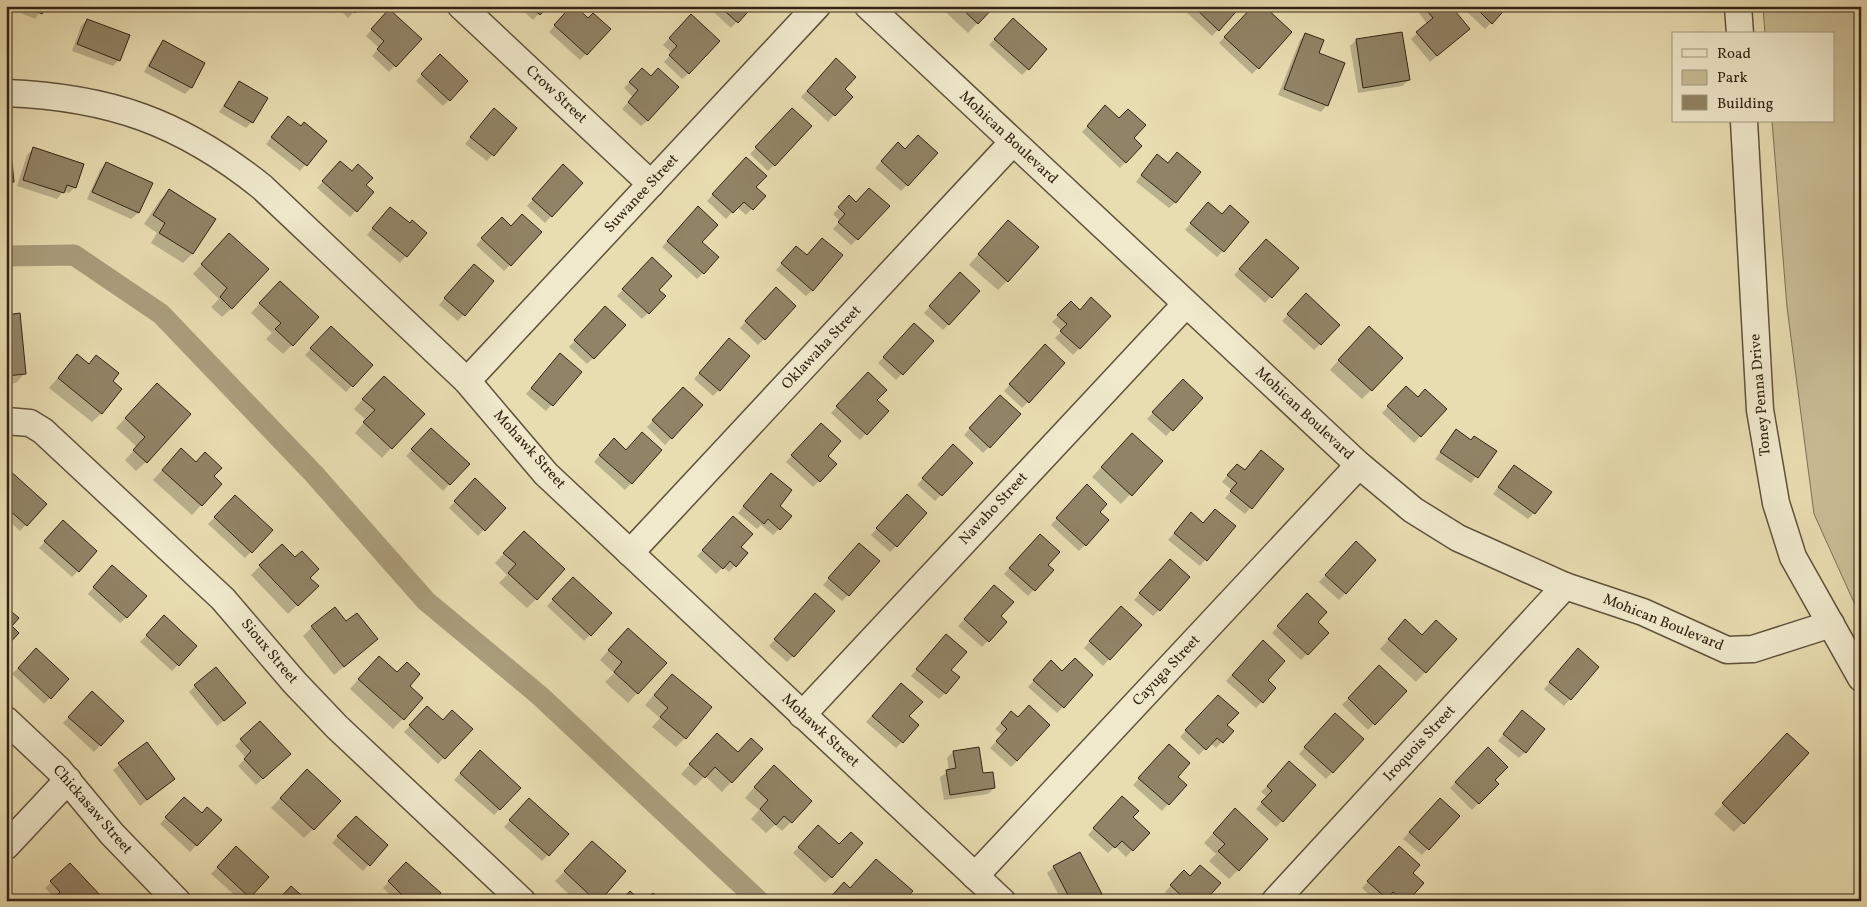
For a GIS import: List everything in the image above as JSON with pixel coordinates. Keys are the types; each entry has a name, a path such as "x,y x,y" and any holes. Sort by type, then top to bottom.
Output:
{"street":[{"name":"Crow Street","path":"461,6 651,184"},
{"name":"Suwanee Street","path":"467,381 816,6"},
{"name":"Mohican Boulevard","path":"868,6 1359,465 1413,510 1458,538 1566,586 1643,612 1727,650 1753,649 1831,624"},
{"path":"1738,6 1740,32"},
{"name":"Mohawk Street","path":"6,93 49,94 96,102 155,121 211,149 262,187 467,381 546,474 1002,901"},
{"name":"Toney Penna Drive","path":"1744,122 1760,410 1764,448 1776,503 1794,557 1861,678"},
{"name":"Oklawaha Street","path":"630,553 1013,142"},
{"name":"Navaho Street","path":"802,715 1186,304"},
{"name":"Sioux Street","path":"6,421 30,423 43,431 223,599 295,683 337,727 522,901"},
{"name":"Cayuga Street","path":"975,876 1359,465"},
{"name":"Iroquois Street","path":"1275,901 1566,586"},
{"name":"Chickasaw Street","path":"6,720 68,780 112,834 177,901"},
{"path":"6,846 68,780"}],"green space":[{"path":"1763,6 1861,6 1861,618 1814,514 1787,307 1772,122 1834,122 1834,32 1765,32"}],"building":[{"path":"25,6 46,6 42,14"},
{"path":"348,6 361,6 355,13"},
{"path":"530,6 548,6 540,15"},
{"path":"571,6 575,6 588,18 593,13 611,29 587,55 554,25"},
{"path":"719,6 753,6 738,23"},
{"path":"959,6 995,6 978,24"},
{"path":"1193,6 1241,6 1219,31"},
{"path":"1253,6 1264,6 1292,32 1259,69 1224,37"},
{"path":"1423,6 1451,6 1470,29 1437,56 1416,32 1433,18"},
{"path":"1474,6 1508,6 1492,24"},
{"path":"389,9 422,39 396,67 377,49 384,41 371,29"},
{"path":"691,14 720,41 689,74 669,55 677,46 669,38"},
{"path":"1013,18 1047,49 1029,70 994,39"},
{"path":"87,19 130,35 120,61 77,44"},
{"path":"1402,32 1410,80 1363,88 1356,39"},
{"path":"1305,33 1324,40 1319,53 1345,63 1328,106 1284,89"},
{"path":"163,40 205,63 192,88 149,66"},
{"path":"440,54 468,81 450,101 421,74"},
{"path":"836,58 856,77 845,89 853,97 835,116 807,91"},
{"path":"642,68 651,76 658,68 679,87 648,121 628,102 638,90 629,82"},
{"path":"239,81 268,98 253,123 224,106"},
{"path":"1105,105 1119,118 1128,109 1146,125 1134,138 1142,146 1126,163 1087,126"},
{"path":"494,108 517,128 494,156 470,137"},
{"path":"792,108 812,126 775,166 755,147"},
{"path":"288,116 301,126 304,122 327,141 307,166 271,137"},
{"path":"918,135 938,153 908,186 881,161 898,142 905,149"},
{"path":"33,147 84,164 76,188 67,185 64,193 23,180"},
{"path":"6,152 11,152 14,182 6,183"},
{"path":"1177,152 1201,172 1176,203 1141,175 1157,154 1168,163"},
{"path":"746,157 767,176 756,187 766,196 753,210 744,202 733,213 712,194"},
{"path":"340,161 352,171 358,164 373,178 366,185 374,192 357,212 322,181"},
{"path":"106,162 153,183 139,213 92,192"},
{"path":"563,164 583,183 552,217 532,199"},
{"path":"869,188 890,206 858,240 838,222 845,214 838,207 849,195 856,202"},
{"path":"169,189 216,219 193,254 159,233 165,223 153,215"},
{"path":"1208,202 1222,214 1230,205 1249,222 1224,252 1190,223"},
{"path":"698,206 718,225 702,242 719,257 704,274 667,241"},
{"path":"390,207 410,223 412,220 427,233 407,257 372,228"},
{"path":"522,214 542,232 511,266 481,238 502,217 511,226"},
{"path":"1008,220 1039,247 1008,282 978,254"},
{"path":"229,233 269,269 232,309 220,297 227,288 201,264"},
{"path":"822,238 843,255 813,291 781,263 796,246 807,255"},
{"path":"1266,239 1299,268 1272,298 1239,269"},
{"path":"652,257 672,276 659,290 666,296 649,314 622,289"},
{"path":"474,264 494,281 465,316 444,298"},
{"path":"960,272 980,291 949,325 929,306"},
{"path":"280,281 319,317 293,346 275,329 281,323 259,303"},
{"path":"776,287 796,306 765,340 745,321"},
{"path":"1306,293 1340,325 1321,345 1287,314"},
{"path":"1091,297 1111,316 1080,349 1060,331 1067,324 1057,315 1071,301 1080,310"},
{"path":"605,306 626,325 594,359 574,340"},
{"path":"20,313 26,374 6,376 6,315"},
{"path":"914,323 934,341 903,375 883,357"},
{"path":"331,326 373,365 353,387 310,348"},
{"path":"1369,326 1403,358 1372,391 1338,360"},
{"path":"729,338 750,356 720,391 699,373"},
{"path":"1045,344 1065,363 1029,403 1009,384"},
{"path":"560,353 582,372 553,406 531,388"},
{"path":"77,354 89,364 96,355 119,373 113,381 122,389 102,414 58,378"},
{"path":"868,372 887,390 877,400 889,411 867,435 836,406"},
{"path":"384,376 425,414 392,449 363,422 375,410 362,399"},
{"path":"1183,379 1203,398 1173,431 1152,412"},
{"path":"157,383 191,414 147,463 133,450 145,437 125,418"},
{"path":"1406,386 1418,397 1425,389 1447,409 1421,437 1387,406"},
{"path":"683,387 703,405 672,439 652,420"},
{"path":"1000,395 1021,414 990,448 969,428"},
{"path":"821,423 841,441 828,456 837,464 820,482 791,455"},
{"path":"431,428 470,464 450,485 411,449"},
{"path":"1456,429 1471,440 1474,436 1497,451 1478,478 1440,452"},
{"path":"642,432 662,450 632,484 599,455 614,438 626,450"},
{"path":"1132,433 1163,461 1132,496 1101,467"},
{"path":"953,444 973,463 942,496 922,478"},
{"path":"181,448 196,462 205,452 222,468 214,476 222,484 202,506 162,470"},
{"path":"1261,450 1284,469 1252,509 1230,491 1237,483 1227,475 1237,464 1245,470"},
{"path":"1514,465 1552,492 1535,514 1498,487"},
{"path":"8,469 47,504 27,526 6,507"},
{"path":"771,473 792,490 780,506 792,516 780,530 768,519 764,524 743,506"},
{"path":"475,478 506,508 485,531 454,501"},
{"path":"1087,484 1107,504 1100,512 1109,520 1086,546 1056,518"},
{"path":"907,494 927,513 897,547 876,528"},
{"path":"235,495 273,530 252,553 214,517"},
{"path":"1215,509 1236,526 1207,561 1174,533 1191,512 1203,523"},
{"path":"733,516 753,534 741,547 748,553 736,567 730,561 723,569 702,550"},
{"path":"63,520 97,551 79,572 44,541"},
{"path":"524,531 565,569 537,600 508,573 516,564 503,553"},
{"path":"1040,534 1060,552 1048,565 1054,570 1035,591 1009,568"},
{"path":"1356,541 1376,560 1346,594 1325,575"},
{"path":"859,543 880,561 849,596 828,578"},
{"path":"282,544 295,557 302,551 319,569 310,578 319,586 298,606 259,565"},
{"path":"1170,559 1190,577 1160,611 1139,593"},
{"path":"112,565 147,596 127,618 93,587"},
{"path":"573,577 612,613 591,636 552,599"},
{"path":"994,585 1014,602 1001,616 1007,622 989,642 964,619"},
{"path":"815,593 835,611 794,657 774,639"},
{"path":"1307,593 1327,612 1318,622 1329,633 1308,655 1277,626"},
{"path":"1121,606 1142,625 1110,660 1089,641"},
{"path":"6,607 19,618 12,626 19,633 6,647"},
{"path":"335,607 346,621 357,613 378,639 344,667 311,626"},
{"path":"164,615 197,646 179,666 146,635"},
{"path":"1405,619 1422,635 1436,620 1457,639 1426,673 1388,639"},
{"path":"628,628 667,663 638,694 614,672 622,662 608,650"},
{"path":"946,634 967,652 951,670 960,677 946,694 916,669"},
{"path":"1263,640 1285,661 1268,680 1276,688 1263,703 1232,675"},
{"path":"36,648 69,679 51,699 18,668"},
{"path":"1578,648 1599,667 1571,700 1549,682"},
{"path":"379,656 397,672 407,662 420,674 410,686 423,698 404,720 358,679"},
{"path":"1075,658 1093,675 1064,708 1033,680 1051,660 1062,671"},
{"path":"1379,665 1407,691 1375,725 1348,698"},
{"path":"216,667 246,703 224,721 194,685"},
{"path":"672,674 712,707 686,739 660,717 668,708 654,695"},
{"path":"901,683 923,702 909,716 919,725 903,743 872,716"},
{"path":"92,691 124,721 101,746 68,717"},
{"path":"1218,695 1239,713 1227,725 1234,731 1223,743 1217,738 1206,750 1185,730"},
{"path":"1029,705 1050,725 1017,761 996,741 1007,729 1001,723 1011,711 1018,717"},
{"path":"427,706 443,720 452,710 473,729 445,759 409,725"},
{"path":"1522,710 1545,729 1526,753 1503,734"},
{"path":"1335,713 1364,739 1333,773 1304,747"},
{"path":"260,721 291,754 263,779 244,759 251,751 240,739"},
{"path":"717,733 738,752 751,738 763,749 732,783 715,767 705,778 689,764"},
{"path":"1787,733 1809,753 1744,824 1722,803"},
{"path":"147,742 175,779 147,800 118,763"},
{"path":"1169,744 1190,763 1178,777 1187,785 1169,805 1138,778"},
{"path":"979,747 983,773 993,772 995,788 950,795 946,770 956,768 953,751"},
{"path":"1488,747 1508,767 1495,780 1499,784 1479,804 1455,782"},
{"path":"480,750 521,788 500,810 460,773"},
{"path":"1289,761 1316,785 1283,822 1261,802 1272,791 1267,786"},
{"path":"774,765 812,801 792,823 784,816 776,825 760,809 768,800 754,787"},
{"path":"307,769 341,801 314,830 280,798"},
{"path":"1122,796 1139,811 1133,817 1150,833 1133,851 1122,841 1115,848 1093,828"},
{"path":"184,797 202,813 207,807 222,820 197,846 165,817"},
{"path":"529,798 569,834 549,856 509,820"},
{"path":"1440,798 1460,816 1429,850 1409,832"},
{"path":"1235,808 1268,839 1239,871 1218,851 1225,844 1213,833"},
{"path":"356,816 388,845 370,866 337,836"},
{"path":"818,825 839,844 851,832 863,843 832,878 798,847"},
{"path":"592,841 626,871 600,901 596,901 564,871"},
{"path":"236,846 269,877 250,898 217,867"},
{"path":"1399,846 1420,865 1413,873 1424,883 1408,901 1403,901 1393,892 1387,899 1367,881"},
{"path":"1080,852 1102,894 1089,901 1071,901 1053,866"},
{"path":"876,859 913,891 904,901 828,900 844,882 850,888"},
{"path":"406,862 441,893 434,901 398,901 403,896 388,881"},
{"path":"70,863 101,896 96,901 52,900 60,892 50,881"},
{"path":"1200,865 1221,883 1205,901 1187,901 1170,885 1184,870 1190,876"},
{"path":"291,886 308,901 277,901"},
{"path":"630,891 641,901 621,901"},
{"path":"653,893 662,901 646,901"}],"waterway":[{"path":"6,256 74,255 161,314 314,474 426,601 539,695 759,901"}]}
